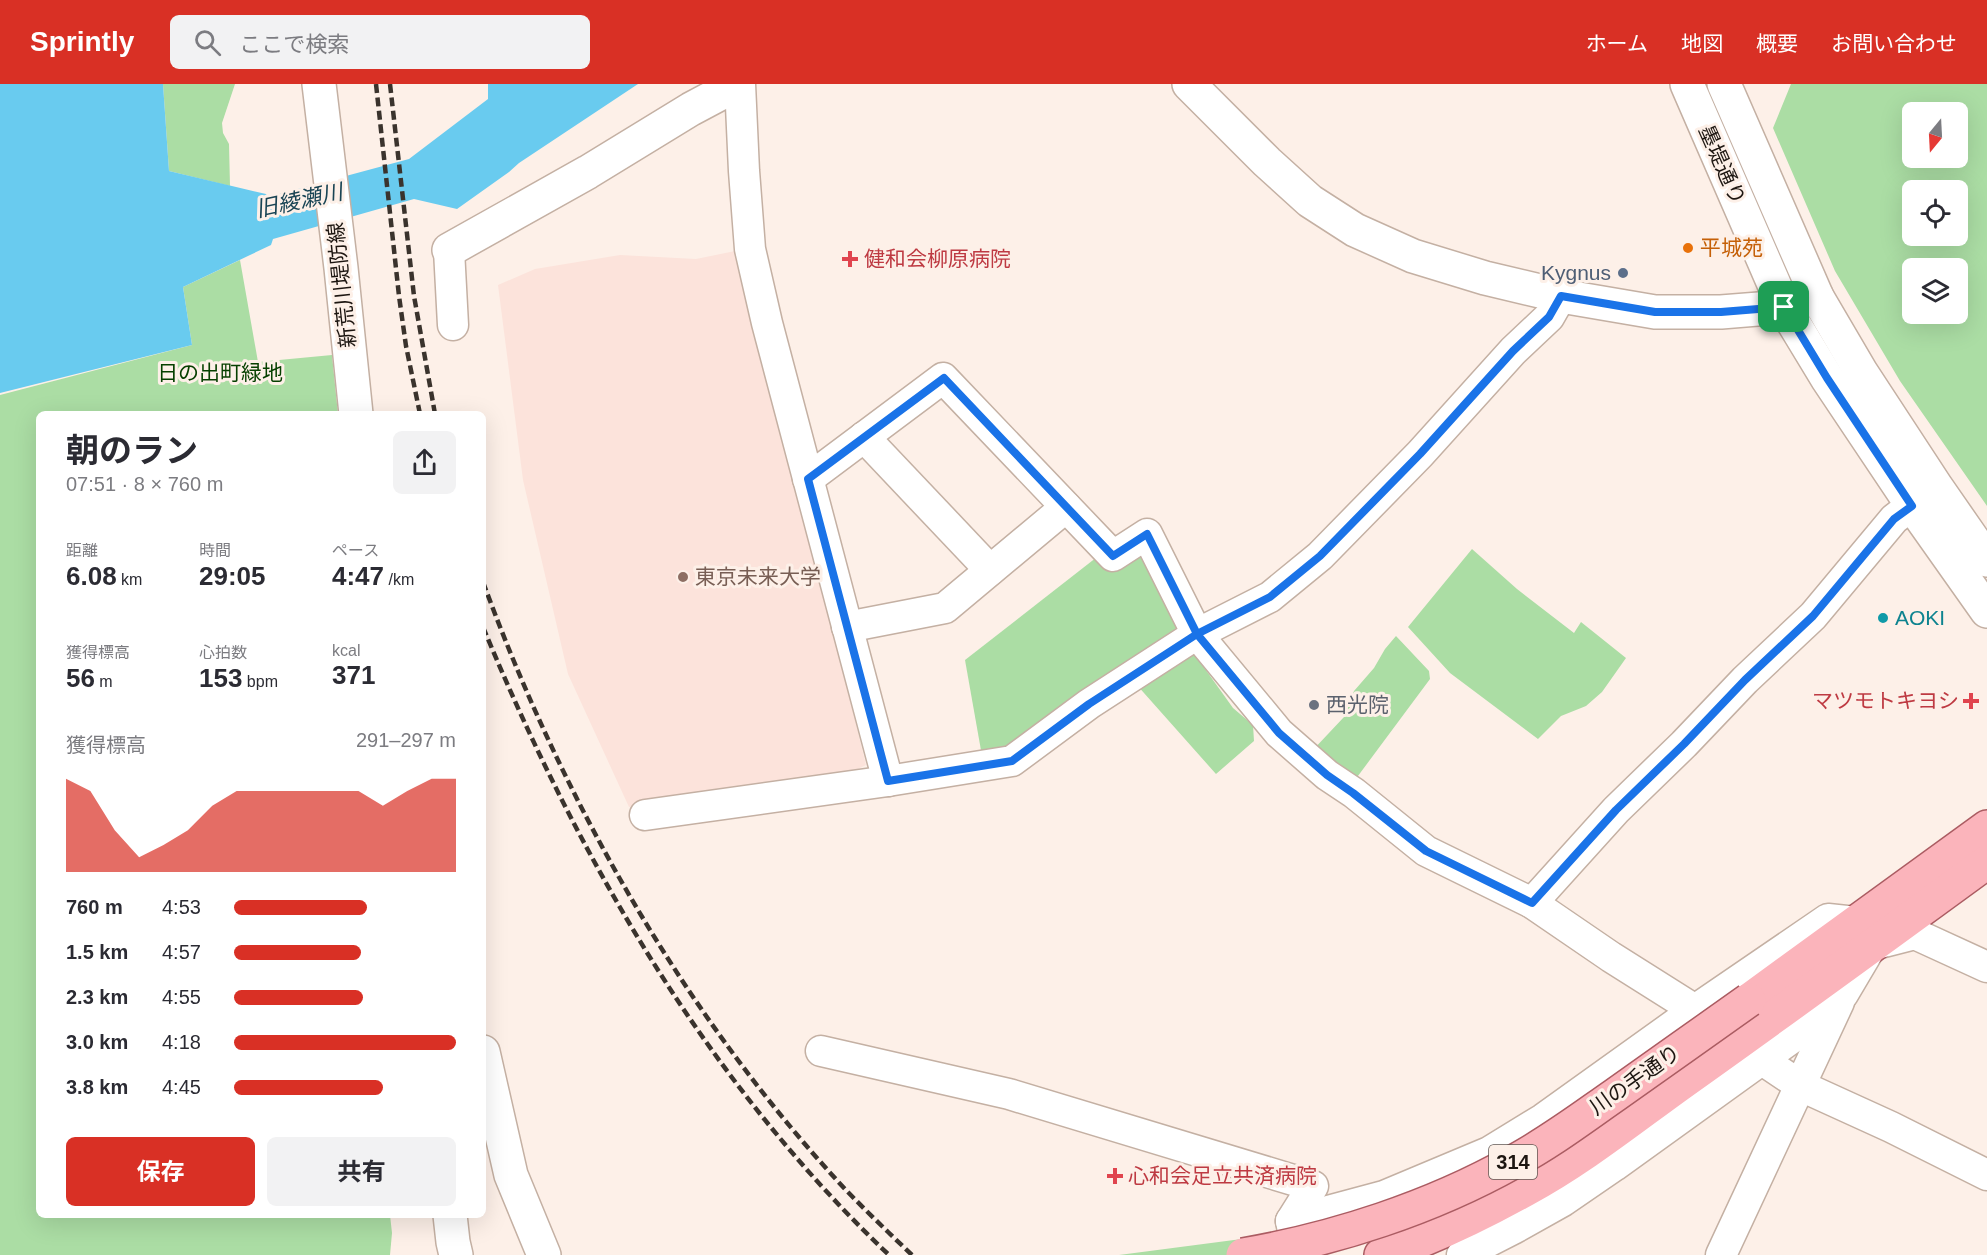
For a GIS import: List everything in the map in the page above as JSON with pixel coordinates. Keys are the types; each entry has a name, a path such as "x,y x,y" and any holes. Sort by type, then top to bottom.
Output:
{"main road":[{"name":"新荒川堤防線","path":"319,84 356,411"},
{"path":"449,249 588,172 691,108 739,84"},
{"path":"1189,84 1310,201 1355,231 1413,255 1485,278 1561,296 1655,312 1721,312 1784,307 1817,297"},
{"name":"墨堤通り","path":"1687,84 1784,307 1827,378 1912,506 1987,611"},
{"name":"墨堤通り","path":"1724,84 1817,297 1861,372 1987,560"},
{"name":"川の手通り","path":"1381,1255 1409,1246 1527,1190 1583,1153 1758,1012 1864,933 1987,827"},
{"name":"川の手通り","path":"1864,933 1987,862"},
{"name":"川の手通り","path":"1243,1255 1335,1234 1395,1215 1513,1163 1758,1012"},
{"path":"486,1065 511,1176 544,1255"},
{"path":"450,1218 456,1255"}],"street":[{"path":"739,84 750,249 767,323 888,781"},
{"path":"449,249 453,325"},
{"path":"645,815 1012,761 1089,704 1197,634 1270,597 1320,556 1420,454 1513,351 1549,317 1561,296"},
{"path":"808,479 944,378 1113,556 1147,534 1197,634 1279,733 1327,775 1426,851 1532,903 1695,1010"},
{"path":"864,437 990,570"},
{"path":"1532,903 1616,810 1745,680 1813,616 1894,519 1912,506"},
{"path":"847,627 945,608 1066,507"},
{"path":"1291,1221 1384,1196 1488,1152 1543,1119 1695,1010 1828,919 1864,933 1916,934 1987,967"},
{"path":"1721,1255 1843,994 1864,933"},
{"path":"1472,1253 1571,1196 1623,1160 1796,1035 1843,994"},
{"path":"821,1051 1009,1094 1313,1186 1291,1221 1296,1255"},
{"path":"1761,1059 1801,1086 1987,1175"}],"shaded area":[{"name":"東京未来大学","path":"740,250 866,765 846,775 629,807 568,674 523,480 498,285 535,269 620,255 696,259"}],"green space":[{"path":"163,84 235,84 222,123 223,133 229,144 230,186 169,171"},
{"path":"1791,84 1987,84 1987,506 1900,381 1835,271 1773,128"},
{"name":"日の出町緑地","path":"240,260 258,362 332,355 338,411 36,411 36,1218 390,1218 392,1233 390,1255 0,1255 0,395 192,345 183,287"},
{"path":"1472,549 1517,589 1574,633 1581,622 1626,658 1602,692 1586,706 1561,716 1538,739 1450,673 1408,627"},
{"path":"1145,553 1178,627 995,758 982,756 965,660 1097,557"},
{"path":"1396,636 1429,671 1430,679 1352,784 1312,751 1344,717 1354,691 1374,668"},
{"path":"1193,652 1233,708 1253,725 1254,741 1216,774 1136,684"},
{"path":"1257,1237 1261,1255 1119,1255"}],"water":[{"name":"旧綾瀬川","path":"0,84 163,84 169,171 266,194 268,197 409,159 488,99 488,84 638,84 519,163 457,209 414,199 273,239 271,245 183,287 192,345 0,393"}],"railway":[{"path":"376,84 399,296 406,346 419,411"},
{"path":"390,84 414,296 434,411"},
{"path":"486,590 551,746 634,903 681,979 731,1051 786,1121 844,1188 912,1255"},
{"path":"486,634 561,799 605,882 653,963 705,1041 762,1116 823,1188 889,1255"}],"place":[{"name":"平城苑","path":"1688,248"},
{"name":"健和会柳原病院","path":"850,259"},
{"name":"Kygnus","path":"1623,273"},
{"name":"東京未来大学","path":"683,577"},
{"name":"AOKI","path":"1883,618"},
{"name":"マツモトキヨシ","path":"1971,701"},
{"name":"西光院","path":"1314,705"},
{"name":"心和会足立共済病院","path":"1115,1176"}],"route":[{"path":"1784,307 1721,312 1655,312 1561,296 1549,317 1513,351 1376,501 1320,556 1270,597 1197,634 1147,534 1113,556 944,378 808,479 888,781 1012,761 1089,704 1197,634 1279,733 1327,775 1426,851 1532,903 1616,810 1745,680 1813,616 1894,519 1912,506 1827,378 1784,307"}]}
